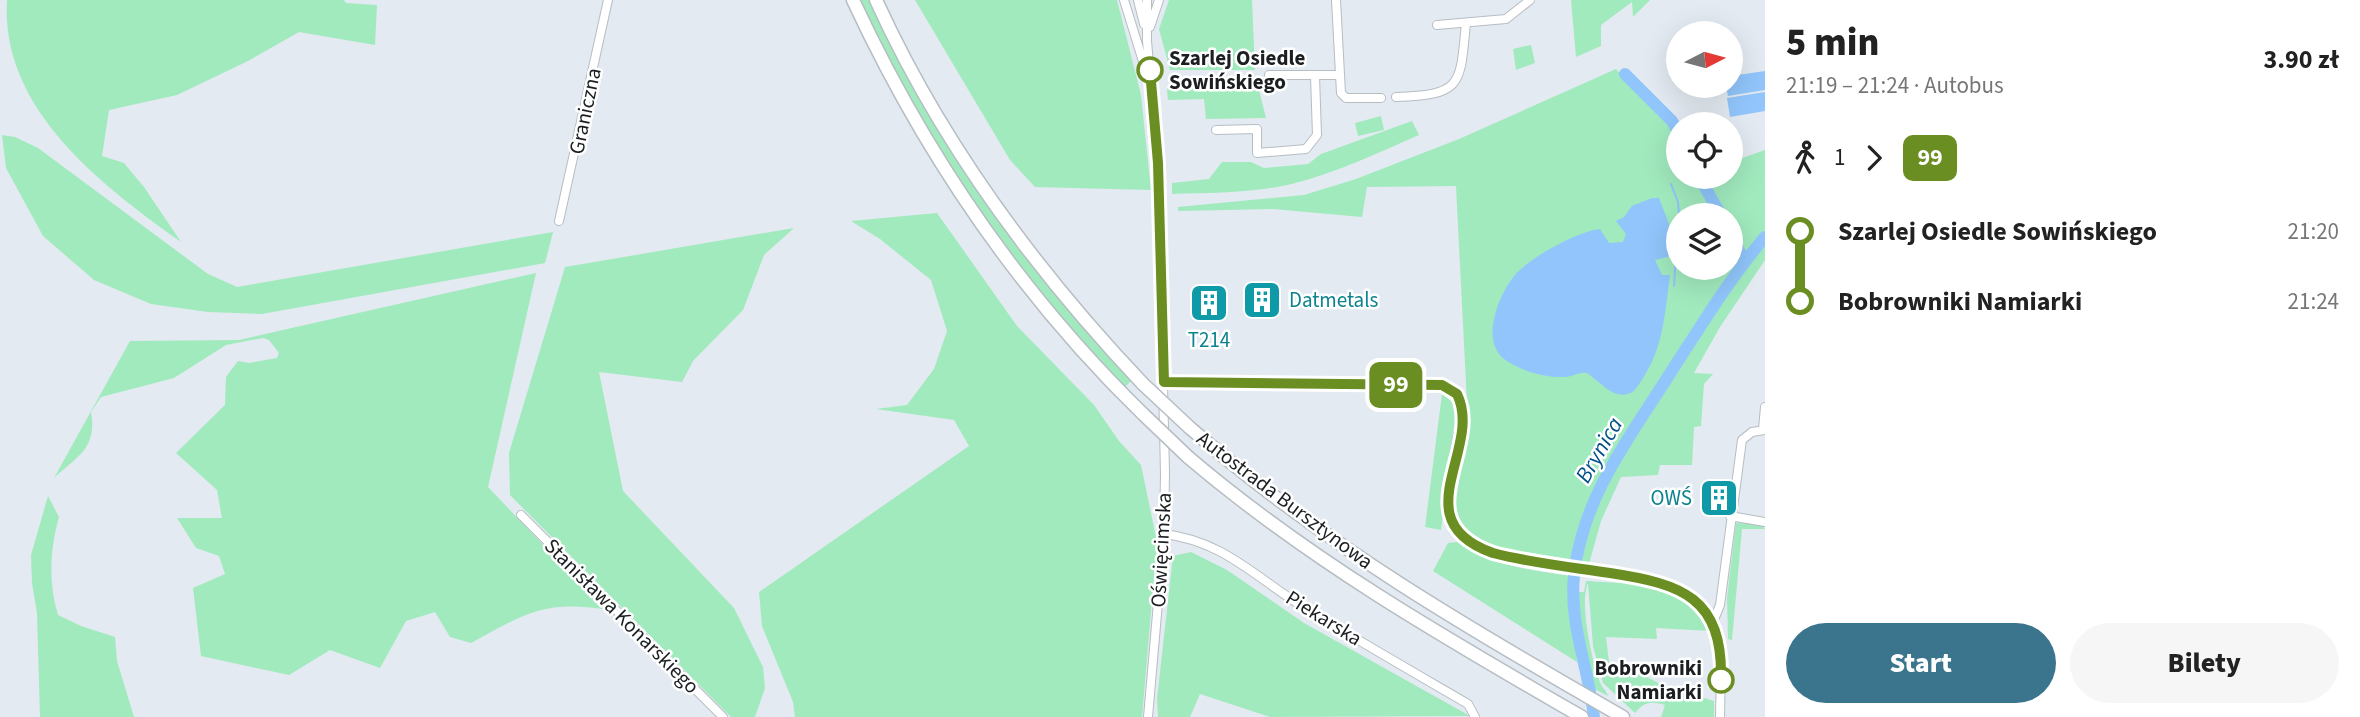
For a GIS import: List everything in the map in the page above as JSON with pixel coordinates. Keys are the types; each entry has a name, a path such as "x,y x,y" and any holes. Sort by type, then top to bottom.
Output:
{"highway":[{"name":"Autostrada Bursztynowa","path":"853,0 905,104 976,219 1069,337 1143,414 1188,457 1242,502 1326,563 1409,616 1582,717"},
{"name":"Autostrada Bursztynowa","path":"876,0 909,67 999,214 1057,289 1143,384 1257,485 1346,550 1623,717"}],"street":[{"name":"Graniczna","path":"559,221 608,0"},
{"path":"1124,0 1152,90"},
{"path":"1138,0 1147,41"},
{"path":"1147,0 1147,41 1152,90"},
{"path":"1147,41 1158,0"},
{"path":"1336,0 1339,75 1343,97 1381,98"},
{"path":"1437,25 1506,19 1530,0"},
{"path":"1396,97 1427,96 1450,89 1462,70 1466,23"},
{"path":"1269,75 1339,75"},
{"path":"1216,130 1257,129 1257,153 1306,149 1317,135 1315,75"},
{"name":"Oświęcimska","path":"1148,717 1164,534 1164,382 1158,163 1152,90"},
{"path":"1164,382 1442,385 1457,394 1462,413 1448,509 1453,528 1478,548 1513,558 1655,580 1676,587 1695,599 1713,622 1721,650 1720,717"},
{"path":"1713,622 1720,605 1742,440 1752,432 1764,430 1765,407"},
{"name":"Stanisława Konarskiego","path":"521,515 723,717"},
{"path":"1730,516 1765,522"},
{"name":"Piekarska","path":"1164,534 1201,541 1232,556 1302,606 1468,704 1475,717"}],"green space":[{"path":"7,0 344,0 346,3 377,5 375,45 299,32 248,61 177,95 109,110 102,156 124,163 144,187 181,242 91,171 63,142 39,111 21,77 9,40"},
{"path":"858,0 871,0 991,210 1035,268 1133,379 1124,388 1047,303 978,213 900,82"},
{"path":"915,0 1117,0 1141,95 1151,190 1035,187 1010,160"},
{"path":"1169,0 1252,0 1255,70 1170,70 1159,29"},
{"path":"1571,0 1650,0 1633,17 1632,2 1601,25 1601,46 1576,57"},
{"path":"1531,45 1535,63 1516,70 1513,49"},
{"path":"1616,69 1666,121 1666,189 1703,189 1710,203 1666,203 1666,280 1727,280 1637,417 1595,488 1581,521 1574,560 1492,547 1467,535 1454,510 1467,436 1456,186 1367,187 1362,217 1273,209 1178,211 1178,207 1304,195 1356,179 1459,139"},
{"path":"1172,76 1256,78 1266,118 1206,119 1204,99 1168,100 1167,90"},
{"path":"1381,116 1384,130 1358,136 1355,123"},
{"path":"1412,121 1419,135 1356,162 1292,184 1247,191 1172,194 1172,183 1209,179 1222,162 1251,162 1264,168 1308,164 1321,154"},
{"path":"2,135 15,137 38,148 208,274 237,287 553,232 545,263 262,314 208,312 151,304 94,280 43,236 6,168"},
{"path":"1765,150 1765,230 1744,255 1743,203 1719,203 1712,189 1743,189 1743,158"},
{"path":"937,213 1017,326 1094,405 1119,441 1141,465 1157,542 1142,717 795,717 793,702 762,626 759,592 969,446 954,420 876,409 907,405 934,369 947,331 931,280 880,239 851,221"},
{"path":"794,228 764,255 743,310 693,361 682,382 599,372 623,491 734,608 763,667 765,688 755,717 731,717 510,495 509,453 565,267"},
{"path":"1765,244 1765,260 1720,327 1694,373 1713,374 1704,384 1701,426 1694,427 1692,465 1660,465 1658,475 1621,477 1601,521 1589,564 1580,563 1593,506 1605,482 1735,280 1743,280 1743,270"},
{"path":"536,273 488,487 604,609 548,608 520,618 471,643 450,637 435,612 406,621 380,668 330,650 289,675 201,656 193,588 225,574 219,556 196,548 177,518 222,518 217,490 176,453 225,405 226,377 238,361 249,363 277,358 279,353 269,340 263,338 226,345 174,378 101,397 91,412 89,443 78,457 54,478 130,341 239,340"},
{"path":"1442,394 1453,403 1455,416 1441,530 1425,527"},
{"path":"48,496 59,517 51,566 58,615 115,637 117,661 134,717 40,717 37,613 31,555"},
{"path":"1736,523 1762,524 1765,529 1742,529 1732,640 1728,639 1727,598"},
{"path":"1457,542 1497,562 1571,576 1569,599 1577,662 1433,571 1448,543"},
{"path":"1191,552 1227,570 1304,623 1470,716 1270,717 1200,694 1190,717 1158,717 1157,699 1173,556"},
{"path":"1586,581 1656,588 1670,593 1697,614 1711,631 1656,628 1657,639 1606,637 1610,670 1643,675 1664,686 1714,701 1714,717 1661,717 1665,705 1656,703 1648,703 1635,713 1603,683 1593,646 1588,583 1585,604 1590,647 1601,684 1608,696 1591,687 1583,652 1577,592 1584,592"}],"water":[{"path":"1765,71 1765,90 1743,94 1743,74"},
{"path":"1765,92 1765,111 1743,115 1743,112 1729,112 1727,98 1743,98 1743,95"},
{"path":"1659,198 1666,216 1666,257 1655,260 1662,275 1666,275 1666,280 1669,280 1657,349 1634,391 1621,395 1587,373 1566,377 1542,375 1504,359 1493,341 1494,317 1503,293 1515,275 1542,254 1591,231 1600,229 1609,243 1623,242 1626,234 1616,221 1624,217 1632,206"}],"waterway":[{"path":"1625,74 1666,115"},
{"path":"1673,189 1678,203"},
{"path":"1706,189 1714,203"},
{"name":"Brynica","path":"1594,717 1573,594 1579,547 1587,520 1597,494 1624,444 1739,269 1765,237"},
{"path":"1743,258 1745,262"},
{"path":"1674,280 1674,286"}],"bus line":[{"name":"99","path":"1150,70 1158,163 1164,382 1442,385 1457,394 1462,413 1448,509 1453,528 1471,544 1493,553 1655,580 1686,592 1713,622 1721,650 1721,680"}],"place":[{"name":"Szarlej Osiedle Sowińskiego","path":"1150,70"},
{"name":"Datmetals","path":"1262,300"},
{"name":"T214","path":"1209,303"},
{"name":"OWŚ","path":"1719,498"},
{"name":"Bobrowniki Namiarki","path":"1721,680"}]}
